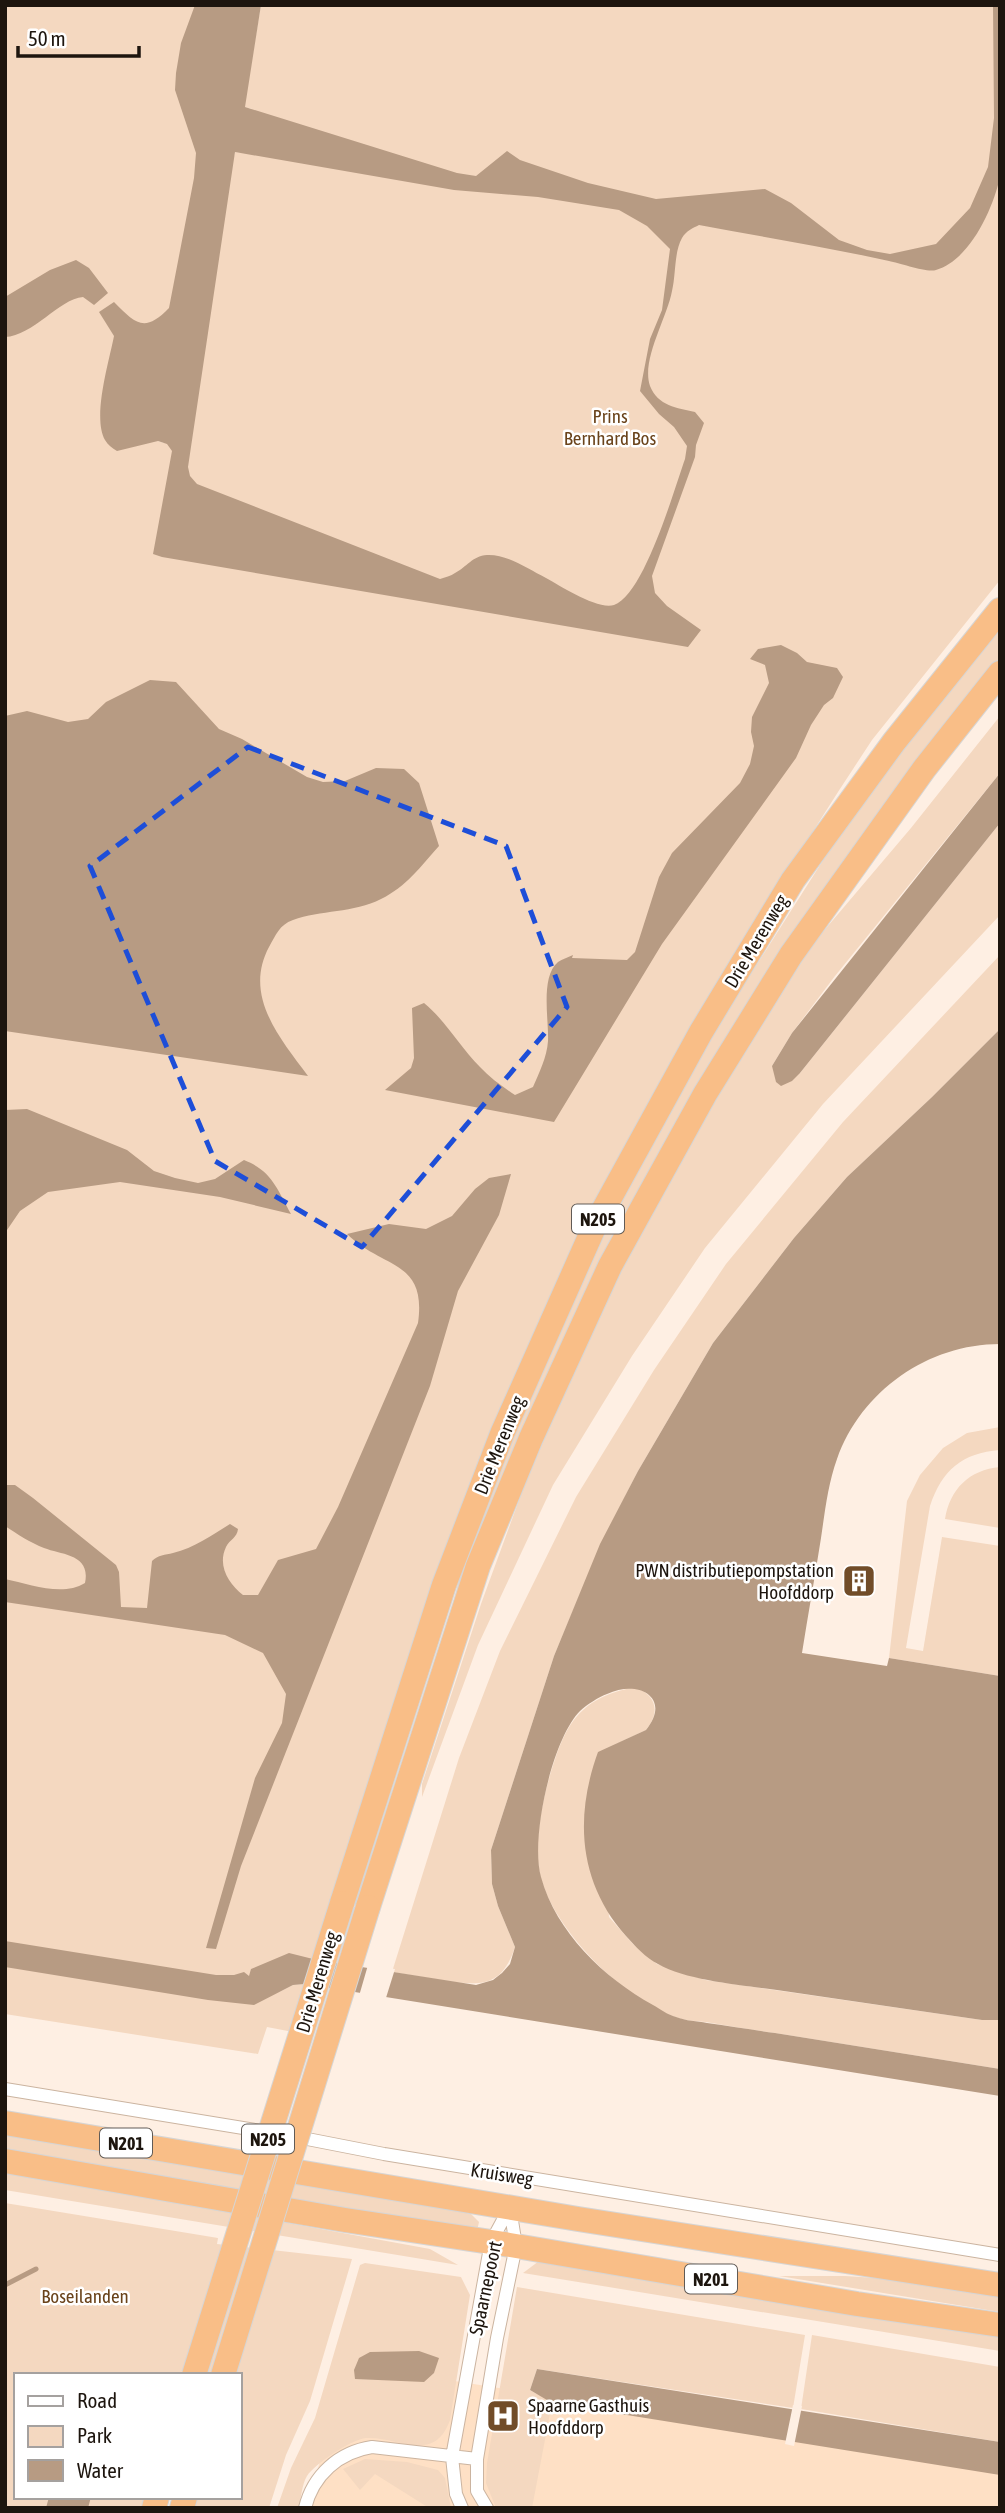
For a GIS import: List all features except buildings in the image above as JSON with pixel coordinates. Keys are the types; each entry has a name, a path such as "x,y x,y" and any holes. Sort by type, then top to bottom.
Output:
{"highway":[{"name":"Drie Merenweg","path":"195,2373 444,1585 502,1434 595,1225 701,1031 793,880 894,742 1000,610"},
{"name":"Drie Merenweg","path":"224,2373 368,1907 478,1566 531,1438 610,1266 705,1094 791,955 924,769 1000,673"},
{"name":"Kruisweg","path":"5,2123 1000,2286"},
{"name":"N201","path":"5,2161 345,2220 1000,2325"}],"street":[{"name":"Kruisweg","path":"5,2089 237,2125 384,2154 1000,2255"},
{"name":"Spaarnepoort","path":"461,2508 456,2494 452,2457 510,2207"},
{"name":"Spaarnepoort","path":"487,2508 477,2491 477,2459 497,2338 503,2244 510,2207"},
{"path":"305,2508 309,2491 322,2473 356,2449 372,2447 477,2459"}],"highlighted area":[{"path":"248,747 506,846 567,1007 362,1247 215,1161 90,866"}],"shaded area":[{"name":"Spaarne Gasthuis Hoofddorp","path":"347,2364 1000,2467 1000,2508 307,2508"}],"green space":[{"name":"Prins Bernhard Bos","path":"5,5 240,5 158,441 164,443 235,152 244,153 252,109 244,107 261,5 1000,5 1000,580 872,740 838,792 723,973 595,1212 317,1960 279,1992 293,1985 305,1984 293,2032 267,2027 258,2054 5,2014"},
{"path":"1000,626 1000,663 692,1104 448,1623 467,1550 573,1294 679,1087 822,862 921,721"},
{"path":"1000,716 1000,773 835,976 792,1033 772,1066 800,1073 1000,823 1000,915 823,1104 705,1248 632,1356 553,1485 478,1645 422,1797 422,1784 481,1604 522,1492 580,1354 660,1193 747,1042 816,940 911,828"},
{"path":"1000,955 1000,1029 847,1177 794,1238 713,1343 638,1471 601,1544 554,1656 491,1850 492,1884 515,1947 510,1960 497,1976 481,1983 460,1983 392,1972 459,1758 500,1651 576,1497 654,1370 726,1264 843,1122"},
{"path":"1000,1427 1000,1450 964,1460 947,1473 935,1493 930,1506 906,1648 923,1651 942,1537 1000,1546 1000,1676 889,1658 907,1501 920,1475 943,1448 967,1433"},
{"path":"1000,1467 1000,1528 945,1519 951,1499 963,1483 979,1472"},
{"path":"635,1687 652,1699 655,1711 651,1723 646,1730 598,1753 609,1917 633,1944 657,1964 705,1980 982,2020 1000,2020 1000,2069 679,2018 634,1995 593,1960 559,1918 547,1896 538,1864 540,1819 559,1749 574,1720 597,1700"},
{"path":"5,2133 453,2210 471,2214 479,2222 477,2231 5,2152"},
{"path":"5,2171 430,2249 458,2265 5,2190"},
{"name":"Boseilanden","path":"5,2203 218,2238 217,2244 352,2259 310,2401 286,2455 269,2508 195,2508 197,2499 242,2499 242,2373 14,2373 14,2499 145,2499 143,2508 5,2508"},
{"path":"539,2261 1000,2337 1000,2351 523,2273"},
{"path":"365,2263 461,2277 470,2295 450,2420 443,2434 435,2442 425,2445 378,2438 366,2438 351,2443 325,2459 307,2476 299,2508 277,2508 291,2468 315,2418 360,2265"},
{"path":"779,2276 845,2276 921,2281 1000,2296 1000,2312"},
{"path":"517,2287 805,2335 793,2408 537,2369 530,2390 552,2403 532,2508 496,2508 486,2483 487,2463"},
{"path":"812,2335 1000,2367 1000,2442 801,2409"},
{"path":"365,2459 407,2462 438,2470 445,2478 451,2508 429,2508 375,2474 360,2490 343,2469"}],"water":[{"path":"195,5 261,5 245,107 457,173 476,176 507,151 520,160 588,183 656,199 765,189 791,203 839,240 867,250 890,254 936,244 970,208 988,167 994,118 993,5 1000,5 1000,177 986,218 969,245 948,264 932,271 842,251 699,225 682,238 672,291 652,352 648,376 653,393 658,398 669,405 695,412 704,423 696,445 695,457 652,576 655,593 667,606 701,630 688,647 153,554 172,451 167,444 158,441 117,451 105,440 101,430 101,404 114,336 99,312 114,302 134,320 146,323 153,321 169,308 194,178 196,153 175,90 181,43","holes":["235,152 454,190 538,197 619,210 647,226 670,249 662,310 650,339 640,391 674,427 687,446 685,459 647,563 625,597 614,605 589,601 517,563 495,555 477,557 453,574 440,579 197,484 190,476 188,467"]},
{"path":"76,260 89,268 108,293 94,305 83,297 74,299 26,331 5,337 5,297 50,270"},
{"path":"781,645 807,662 837,668 843,677 833,698 824,705 811,725 796,758 662,944 554,1122 385,1090 411,1068 414,1058 412,1008 424,1003 497,1082 515,1095 533,1087 548,1041 547,988 552,969 558,962 573,955 572,958 627,960 635,952 659,877 672,853 740,783 750,764 754,746 752,717 769,683 765,665 750,659 758,649"},
{"path":"150,680 176,682 219,729 242,739 307,777 323,782 345,781 376,768 404,769 419,783 439,846 406,882 381,899 360,907 303,917 284,925 269,947 262,965 260,982 268,1016 286,1047 308,1076 5,1031 5,716 27,711 68,722 88,719 106,702"},
{"path":"1000,773 1000,823 800,1073 781,1086 776,1082 772,1066 792,1033"},
{"path":"1000,1029 1000,1344 973,1346 923,1362 880,1393 862,1412 837,1459 829,1488 802,1653 887,1666 889,1658 1000,1676 1000,2020 982,2020 716,1982 670,1970 641,1952 610,1916 598,1894 585,1849 584,1825 590,1777 598,1752 646,1730 653,1719 654,1701 640,1690 619,1690 604,1695 580,1711 570,1725 552,1766 546,1790 541,1815 538,1860 548,1897 570,1935 584,1952 617,1981 667,2013 688,2020 1000,2069 1000,2096 305,1984 293,1985 254,2005 5,1967 5,1941 216,1975 244,1972 249,1976 251,1969 289,1953 317,1960 476,1985 493,1980 502,1973 510,1964 515,1947 492,1884 491,1850 554,1656 600,1544 638,1471 713,1343 794,1238 847,1177"},
{"path":"27,1109 127,1150 154,1171 175,1178 198,1183 215,1179 244,1160 267,1175 291,1214 220,1197 120,1182 48,1192 20,1211 5,1233 5,1110"},
{"path":"511,1174 499,1215 458,1291 430,1386 241,1866 216,1949 206,1948 255,1778 282,1723 286,1694 263,1653 225,1635 5,1602 5,1579 46,1588 66,1589 85,1583 86,1573 84,1566 74,1557 39,1546 5,1526 5,1485 15,1485 116,1565 119,1572 121,1607 147,1608 154,1559 188,1548 230,1524 238,1529 224,1554 226,1574 233,1586 243,1595 258,1595 278,1560 316,1549 338,1507 418,1323 419,1302 416,1287 409,1276 347,1234 389,1224 426,1229 452,1216 475,1189 489,1178"},
{"path":"419,2351 439,2358 434,2373 424,2382 355,2379 354,2370 359,2358 370,2352"},
{"path":"537,2369 1000,2442 1000,2475 552,2403 530,2390"},
{"path":"48,2499 90,2499 88,2508 46,2508"}],"pier":[{"path":"368,1965 395,1969 385,2001 359,1996"},
{"path":"793,2405 802,2406 794,2446 785,2444"}],"waterway":[{"path":"5,2285 36,2269"}],"place":[{"name":"PWN distributiepompstation Hoofddorp","path":"859,1581"},
{"name":"Spaarne Gasthuis Hoofddorp","path":"503,2416"}]}
